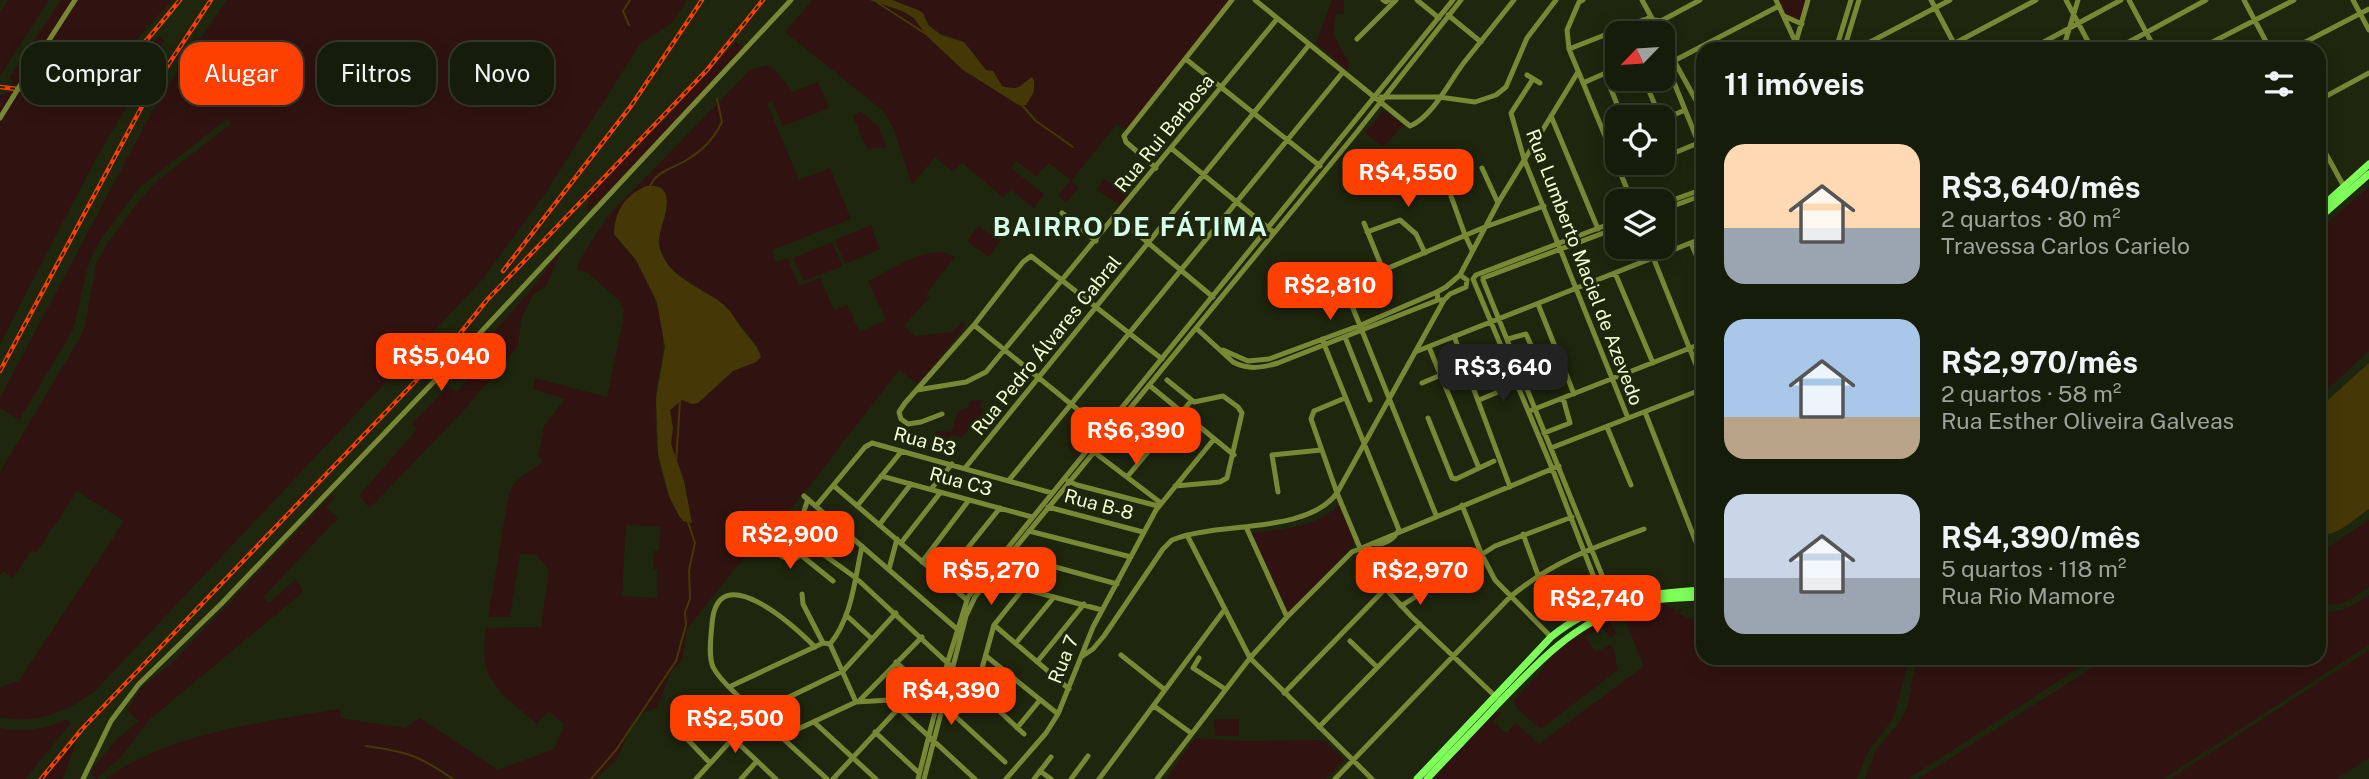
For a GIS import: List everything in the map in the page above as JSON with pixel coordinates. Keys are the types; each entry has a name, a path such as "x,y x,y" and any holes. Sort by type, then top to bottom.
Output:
{"main road":[{"path":"2326,203 2369,164"},
{"path":"2326,212 2369,174"},
{"path":"1427,779 1551,637 1570,623 1644,595 1696,591"},
{"path":"1417,779 1564,639 1610,608 1647,601 1696,598"}],"street":[{"path":"0,117 75,0"},
{"path":"83,779 111,721 139,684 196,629 467,347 791,0"},
{"path":"1156,168 1125,141 1124,136 1232,0"},
{"path":"1255,0 1410,127 1420,120 1439,97 1514,0"},
{"path":"1382,0 1389,0"},
{"path":"1357,39 1396,0"},
{"path":"1417,0 1440,20 1439,27"},
{"path":"1007,554 1032,517 1067,475 1149,385 1216,304 1320,166 1380,100 1382,90 1453,0"},
{"path":"924,779 947,664 968,601 1094,452 1105,433 1162,359 1272,231 1461,0"},
{"path":"1380,100 1439,97 1475,102 1502,92 1527,38 1556,0"},
{"path":"1582,0 1567,30 1569,49 1605,135"},
{"path":"1642,0 1652,21"},
{"path":"1569,49 1650,17 1661,21 1700,0"},
{"path":"1796,42 1808,0"},
{"path":"1838,42 1851,0"},
{"path":"1931,0 1954,42"},
{"path":"1870,42 1950,0"},
{"path":"1963,42 2036,0"},
{"path":"2066,0 2088,42"},
{"path":"2065,42 2078,0"},
{"path":"2045,42 2121,0"},
{"path":"2129,0 2151,42"},
{"path":"2128,42 2206,0"},
{"path":"2244,0 2266,42"},
{"path":"2213,42 2294,0"},
{"path":"2353,0 2369,30"},
{"path":"1846,42 1860,1"},
{"path":"1708,42 1777,3 1796,42"},
{"path":"1448,7 1448,16 1481,42"},
{"path":"2306,42 2369,9"},
{"path":"1783,16 1802,24"},
{"name":"Rua Rui Barbosa","path":"917,390 977,378 986,372 1278,19"},
{"name":"Rua Pedro Álvares Cabral","path":"965,468 1309,45"},
{"path":"1696,49 1675,61 1696,100"},
{"path":"1187,60 1320,166"},
{"path":"1009,480 1342,72"},
{"path":"1323,342 1345,337 1446,288 1460,275 1498,203 1578,72"},
{"path":"2326,96 2369,73"},
{"path":"1583,83 1605,74"},
{"path":"1527,75 1540,83"},
{"name":"Rua Lumberto Maciel de Azevedo","path":"1533,79 1511,113 1513,126 1628,418"},
{"path":"1675,86 1696,132"},
{"path":"1675,113 1685,110"},
{"path":"1551,116 1598,229"},
{"path":"1675,153 1696,144"},
{"path":"1171,148 1272,231"},
{"path":"2326,154 2346,186"},
{"path":"1482,168 1498,203"},
{"path":"1675,199 1696,192"},
{"path":"1451,196 1472,250"},
{"path":"1675,205 1696,198"},
{"path":"1436,515 1362,328 1345,286 1336,266 1325,290 1327,294 1345,286 1383,270 1425,253 1465,235 1544,206"},
{"path":"1062,213 1096,242"},
{"path":"1116,216 1213,297 1216,304"},
{"path":"1367,232 1400,219 1416,234 1425,253"},
{"path":"1364,223 1383,270"},
{"path":"1196,328 1240,366 1256,368 1278,363 1323,342 1441,300 1467,284 1561,247 1605,226"},
{"path":"1561,247 1605,232"},
{"path":"1675,249 1696,241"},
{"path":"1691,243 1696,255"},
{"path":"942,414 922,422 904,423 900,412 909,397 1031,256 1162,359"},
{"path":"1415,352 1650,259"},
{"path":"1653,259 1696,364"},
{"path":"1615,273 1653,363"},
{"path":"1460,275 1467,284"},
{"path":"1481,280 1508,339 1555,467 1578,515 1610,608"},
{"path":"1481,280 1492,322 1517,384 1551,448 1571,517 1588,550"},
{"path":"1437,292 1441,300"},
{"path":"1081,657 1093,649 1104,636 1168,543 1175,538 1245,527 1316,511 1328,504 1364,447 1441,300"},
{"path":"1538,304 1574,394"},
{"path":"974,324 1105,433"},
{"path":"1508,339 1523,333 1528,336 1548,384"},
{"path":"1454,336 1510,487"},
{"path":"1345,337 1370,400"},
{"path":"1323,342 1399,530"},
{"path":"1532,410 1696,346"},
{"path":"1429,347 1479,468"},
{"path":"1422,383 1441,376"},
{"path":"1167,380 1191,401 1197,402 1221,395 1240,408 1242,415 1229,475 1225,480 1175,486"},
{"path":"1479,400 1517,384"},
{"path":"1149,385 1234,455"},
{"path":"1551,448 1696,392"},
{"path":"1345,398 1315,410 1311,414 1311,422 1370,572 1401,606 1498,699"},
{"path":"1544,433 1570,423 1563,398"},
{"path":"1127,477 1191,401"},
{"path":"1645,412 1696,542"},
{"path":"1428,418 1451,478 1456,479 1494,461"},
{"path":"1607,427 1631,485"},
{"name":"Rua 7","path":"1006,779 1046,733 1058,713 1102,610 1143,532 1160,505 1214,439"},
{"name":"Rua B3","path":"834,486 870,444 1052,493"},
{"path":"1278,492 1272,456 1321,450"},
{"path":"857,506 901,452"},
{"path":"1094,452 1160,505"},
{"path":"931,489 952,464"},
{"path":"1157,779 1250,658 1342,560 1359,547 1555,467"},
{"path":"1067,475 1069,482"},
{"name":"Rua C3","path":"881,476 1032,517"},
{"path":"1069,482 1160,505"},
{"path":"879,524 911,484"},
{"path":"816,506 834,486 968,601"},
{"path":"889,569 899,541 940,492"},
{"path":"957,629 806,497 797,535 856,578 896,613 952,669 1024,734"},
{"path":"922,562 969,500"},
{"path":"1462,505 1495,580 1551,637"},
{"name":"Rua B-8","path":"1048,507 1143,532"},
{"path":"942,580 1000,508"},
{"path":"1401,606 1481,553 1523,534 1578,515"},
{"path":"828,556 835,523"},
{"path":"1245,527 1287,617"},
{"path":"1335,779 1510,597 1538,575 1588,550 1644,528"},
{"path":"1029,531 1131,557"},
{"path":"1523,534 1538,575"},
{"path":"1187,536 1250,658 1372,779"},
{"path":"765,545 788,558 802,556 814,546"},
{"path":"729,687 827,644 838,634 846,615 862,546"},
{"path":"1007,554 1117,584"},
{"path":"802,556 834,581"},
{"path":"976,690 994,625 1043,564"},
{"path":"1024,589 1102,610"},
{"path":"1284,693 1385,589"},
{"path":"802,593 803,604 858,701"},
{"path":"815,647 782,616 743,596 734,595 722,600 715,610 712,662 729,687 827,779"},
{"path":"1016,643 1054,597"},
{"path":"875,732 919,776 944,706 968,601"},
{"path":"1037,662 1084,604"},
{"path":"1099,779 1225,609"},
{"path":"696,779 756,713 843,671 896,613"},
{"path":"846,615 872,639"},
{"path":"1318,727 1420,624"},
{"path":"994,625 1069,689"},
{"path":"782,737 858,701 922,637"},
{"path":"1350,641 1377,667"},
{"path":"1121,655 1165,690"},
{"path":"986,656 1058,713"},
{"path":"1199,658 1193,668 1225,690"},
{"path":"896,662 938,701"},
{"path":"997,710 1009,675"},
{"path":"833,779 920,685"},
{"path":"858,701 906,699"},
{"path":"1017,728 1040,700"},
{"path":"944,706 1005,762"},
{"path":"1154,706 1191,733"},
{"path":"898,708 975,779"},
{"path":"703,710 776,779"},
{"path":"814,722 876,779"},
{"path":"688,740 710,763"},
{"path":"1071,779 1088,756"},
{"path":"1034,779 1051,757"},
{"path":"741,779 757,761"},
{"path":"1040,771 1052,779"}],"shaded area":[{"path":"8,0 49,0 0,76 0,12"},
{"path":"61,0 172,0 134,42 33,42"},
{"path":"227,0 687,0 672,23 640,44 543,197 481,281 95,691 62,711 50,715 26,719 0,717 0,687 19,681 124,521 77,491 36,553 31,551 13,578 3,571 0,575 0,472 81,336 96,264 106,246 157,181 231,124 227,119 140,187 100,240 89,262 73,330 19,420 0,408 0,398 149,117 156,105 166,105 166,90 180,67 180,105 303,105 303,42 198,42"},
{"path":"813,0 870,0 902,11 914,18 927,36 963,70 1019,105 1028,79 1022,87 1002,86 993,72 986,71 967,46 958,39 936,31 923,13 892,0 1230,0 1126,130 1117,124 1071,181 1079,188 1066,203 1058,195 1071,180 1049,163 1036,176 1016,161 1011,168 1044,194 1034,208 1011,190 1003,197 962,163 953,172 935,157 912,185 893,127 882,110 785,32"},
{"path":"870,0 892,0 923,13 928,25 941,35 964,42 986,70 993,71 1002,86 1016,88 1032,77 1034,92 1026,105 1019,105 963,70 927,36 914,18"},
{"path":"1332,0 1344,0 1344,14 1336,14 1333,34 1350,64 1347,70 1316,43"},
{"path":"1779,0 1807,0 1799,20 1788,17"},
{"path":"159,36 164,41 163,42 153,42"},
{"path":"736,42 745,50 586,214 590,194 668,116"},
{"path":"21,60 21,85 13,84 10,77"},
{"path":"766,65 774,69 793,92 818,82 829,108 783,126 772,101 767,103 799,180 830,168 851,219 772,250 776,262 788,258 799,286 820,278 834,310 847,305 860,332 886,320 868,281 923,255 946,253 955,257 926,294 930,297 904,326 915,336 953,332 962,322 966,325 918,384 899,370 805,492 733,571 687,629 682,660 671,672 657,708 640,714 633,723 617,759 596,779 105,779 131,763 188,740 248,725 339,709 341,718 405,728 420,718 498,770 554,749 565,725 549,711 537,724 503,694 489,673 484,646 486,628 541,627 549,570 536,555 520,553 510,617 488,617 509,494 519,479 543,461 538,456 544,426 565,399 533,389 535,378 607,397 624,317 620,301 588,273 577,269 580,262 607,217 749,71","holes":["667,209 658,241 665,260 671,269 725,306 759,348 750,364 733,371 698,403 692,404 683,400 670,410 673,428 671,444 684,481 692,522 683,521 675,508 659,462 656,412 663,342 659,315 651,289 639,265 614,234 618,213","626,525 660,527 659,550 654,551 653,569 658,569 657,598 622,596"]},
{"path":"21,93 21,105 127,105 91,168 0,344 0,95"},
{"path":"1384,110 1404,125 1383,147 1365,133"},
{"path":"860,111 878,126 887,147 867,149 853,116"},
{"path":"1104,179 1128,194 1120,205 1097,190"},
{"path":"646,186 657,186 664,190 666,197 667,205 659,242 665,260 677,274 727,308 761,357 756,362 733,371 698,403 682,400 670,410 673,428 671,444 684,481 692,523 683,521 669,496 658,454 656,398 665,347 657,302 636,260 614,234 616,218 622,205 632,194"},
{"path":"2369,187 2369,351 2326,391 2326,224"},
{"path":"871,225 880,249 845,264 835,240"},
{"path":"978,226 1000,241 989,257 967,241"},
{"path":"832,242 843,266 804,281 793,258"},
{"path":"562,249 546,286 533,295 521,319 518,346 464,410 370,508 359,496 417,429 412,423 449,386 457,392 469,378 470,359 530,291"},
{"path":"2369,363 2369,509 2345,527 2326,534 2326,402"},
{"path":"985,399 979,406 984,410 962,437 954,435 945,439 933,438 936,431 951,432 959,410 967,408 970,402"},
{"path":"332,495 335,497 326,507 338,518 263,597 269,603 296,579 303,592 149,720 122,756 96,779 90,772 117,739 139,721 127,710 141,688 171,664"},
{"path":"1339,505 1354,541 1353,545 1292,610 1288,611 1252,533 1309,523 1320,519"},
{"path":"2369,520 2369,587 2351,599 2333,605 2326,604 2326,546"},
{"path":"2369,595 2369,645 2163,779 1918,779 2096,665 2326,665 2326,612 2351,606"},
{"path":"1666,605 1675,607 1673,609 1678,611 1682,608 1681,612 1674,611 1696,619 1696,665 1908,665 1893,719 1868,752 1857,779 1431,779 1497,712 1502,712 1492,723 1506,733 1516,723 1539,744 1644,666 1623,615 1648,607"},
{"path":"1606,617 1617,634 1610,638 1604,628 1581,637 1586,638 1595,652 1610,645 1613,647 1618,670 1542,728 1538,727 1515,706 1514,700 1539,674 1551,654"},
{"path":"2369,650 2369,758 2336,779 2170,779"},
{"path":"1916,665 2083,665 1908,779 1865,779 1876,750 1901,720 1907,707"},
{"path":"67,719 71,723 25,779 0,779 0,728 34,729"},
{"path":"1214,719 1239,719 1239,736 1215,736"},
{"path":"1195,738 1243,741 1324,740 1345,760 1326,779 1166,779"},
{"path":"76,742 63,779 44,779"}],"waterway":[{"path":"629,25 623,11 630,0"},
{"path":"878,3 926,34"},
{"path":"650,186 660,174 691,157 711,140 722,122 717,99"},
{"path":"1021,104 1036,121 1073,147"},
{"path":"676,462 680,401"},
{"path":"591,779 616,750 676,661 686,625 685,612 690,599 689,570 695,543 688,522"},
{"path":"366,746 412,756 453,779"}],"railway":[{"path":"0,87 63,89 86,85 106,76 140,47 180,0"},
{"path":"0,371 147,97 211,0"},
{"path":"503,271 631,106 702,0"},
{"path":"41,779 83,728 454,341 487,300 707,70 763,0"}],"district":[{"name":"BAIRRO DE FÁTIMA","path":"1131,226"}]}
